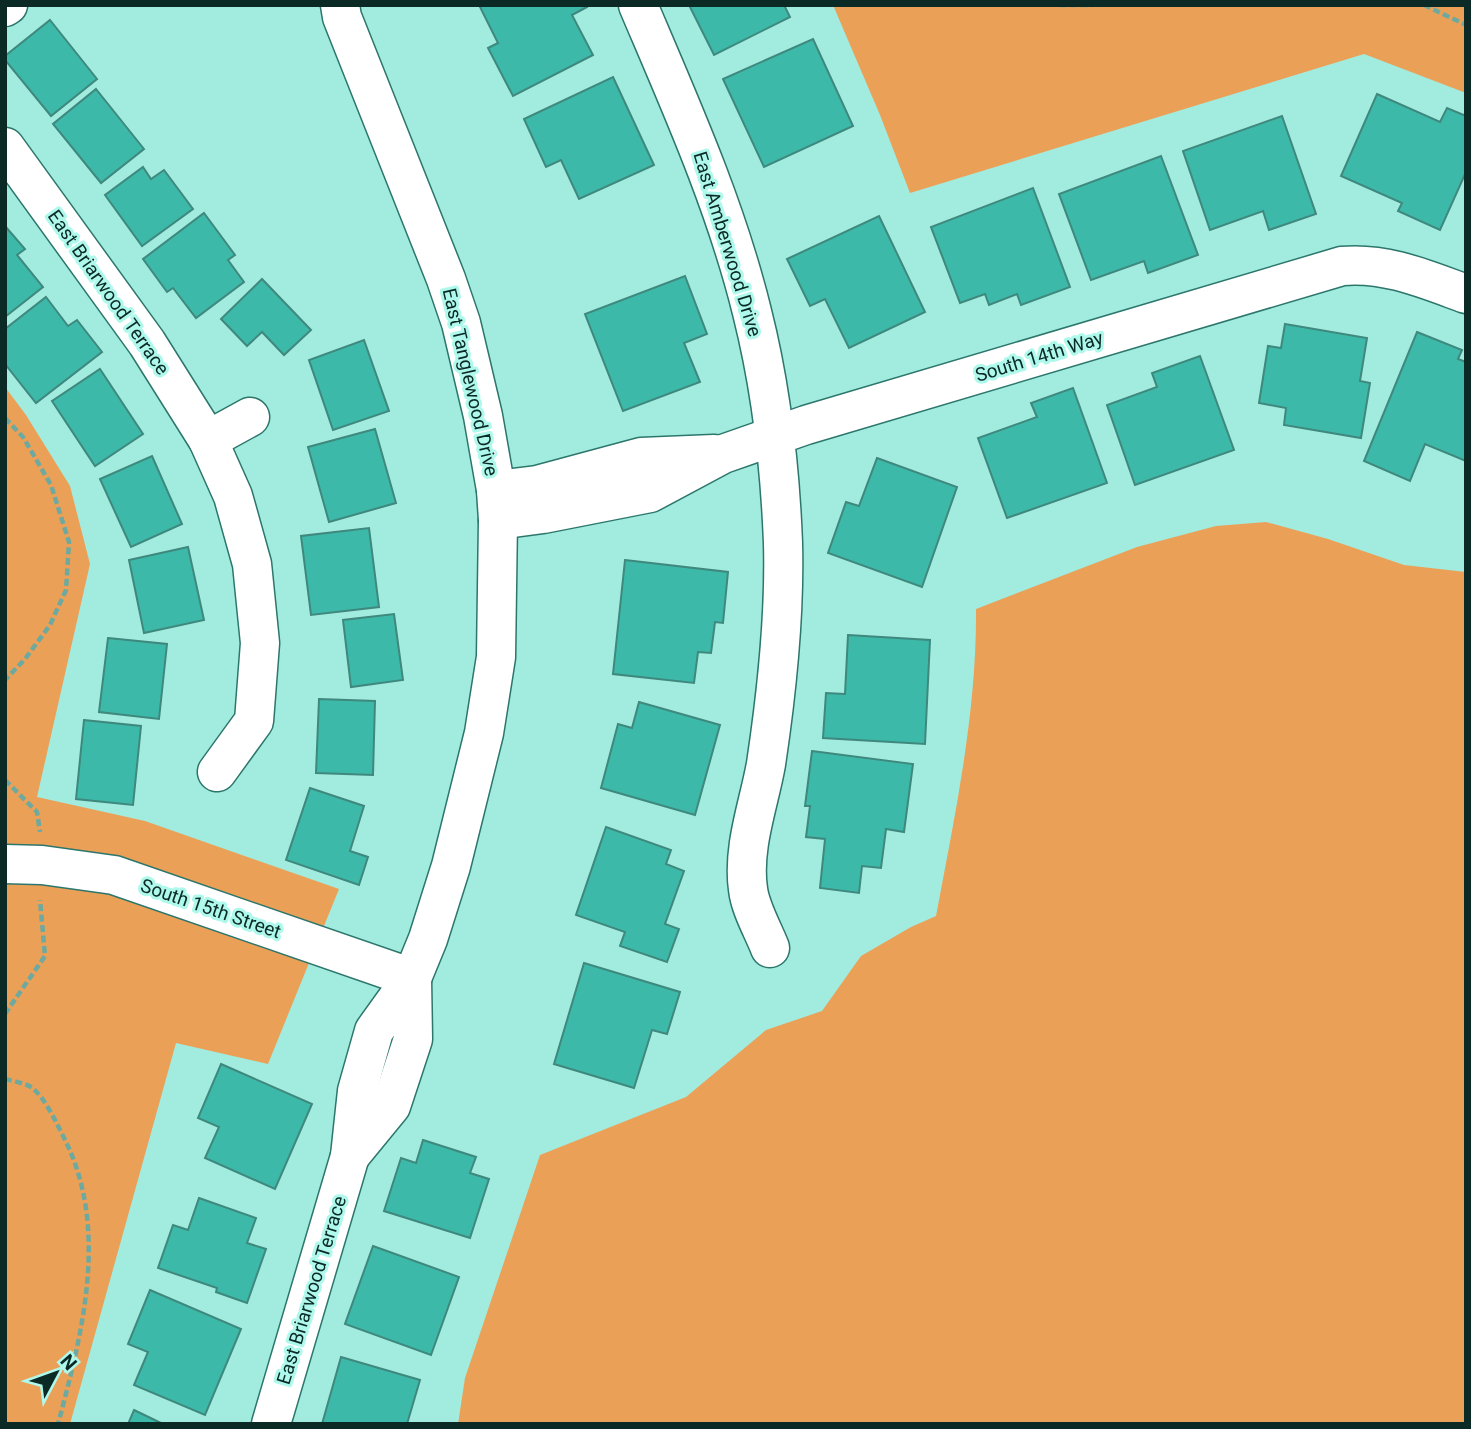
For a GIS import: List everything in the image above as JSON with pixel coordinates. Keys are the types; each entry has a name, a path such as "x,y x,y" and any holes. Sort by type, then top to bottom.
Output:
{"street":[{"name":"East Tanglewood Drive","path":"340,5 342,17 461,323 483,416 497,505 496,657 484,733 450,866 428,939 412,978"},
{"name":"East Amberwood Drive","path":"638,5 689,123 732,243 752,313 774,436 783,544 778,690 748,850 748,890 770,948"},
{"name":"East Briarwood Terrace","path":"5,147 147,343 208,440 233,496 252,564 260,643 254,721 217,772"},
{"name":"South 14th Way","path":"497,505 543,514 616,482 641,457 723,454 774,436 1342,266 1399,270 1466,295"},
{"path":"208,440 250,417"},
{"name":"South 15th Street","path":"5,863 114,875 412,978"},
{"name":"East Briarwood Terrace","path":"271,1424 351,1156 357,1091 374,1031 412,978"},
{"name":"East Briarwood Terrace","path":"351,1156 391,1106 401,1077 413,1039 412,978"},
{"path":"364,1063 401,1077"}],"path":[{"path":"1060,5 1093,5"},
{"path":"1424,5 1466,25"},
{"path":"5,418 23,437 51,485 69,542 66,590 50,625 25,659 5,680"},
{"path":"5,1079 31,1088 52,1114 76,1160 88,1222 89,1270 84,1320 58,1424"}],"shaded area":[{"path":"833,5 1466,5 1466,93 1364,54 910,193"},
{"path":"5,387 26,415 70,486 90,564 37,797 145,821 339,889 268,1064 176,1043 70,1424 5,1424"},
{"path":"1266,522 1328,539 1404,565 1466,572 1466,1424 458,1424 465,1378 540,1155 686,1097 766,1030 822,1011 861,956 936,916 969,725 976,609 1137,547 1216,526"}],"building":[{"path":"586,5 587,7 572,15 593,55 513,96 488,48 498,43 480,7"},
{"path":"689,5 784,5 790,17 714,55"},
{"path":"50,20 97,79 51,116 5,60 5,56"},
{"path":"813,39 853,126 764,167 723,79"},
{"path":"613,77 654,165 579,199 561,160 546,167 524,119"},
{"path":"96,89 144,149 101,183 53,124"},
{"path":"1377,94 1440,122 1447,108 1466,116 1466,172 1440,230 1398,211 1402,203 1341,176"},
{"path":"1282,116 1316,214 1269,230 1263,211 1210,230 1183,151"},
{"path":"1161,156 1198,255 1148,273 1144,261 1091,280 1059,194"},
{"path":"143,167 151,179 164,170 193,209 142,246 105,195"},
{"path":"1033,188 1070,287 1021,305 1017,294 989,305 985,294 960,303 931,227"},
{"path":"204,213 235,255 228,260 244,282 196,318 173,288 167,292 143,259"},
{"path":"879,216 925,312 849,348 825,299 810,306 787,259"},
{"path":"5,226 25,249 17,255 43,287 5,317"},
{"path":"685,276 707,334 684,343 700,382 623,411 585,314"},
{"path":"262,279 311,330 284,355 262,332 247,346 221,319"},
{"path":"46,297 68,326 77,320 102,352 36,403 5,364 5,329"},
{"path":"1285,324 1367,338 1360,381 1370,383 1361,438 1284,425 1286,408 1259,403 1268,346 1281,348"},
{"path":"1417,332 1462,350 1458,359 1466,362 1466,461 1425,444 1410,481 1364,461"},
{"path":"364,340 389,411 333,430 309,360"},
{"path":"1200,356 1234,450 1135,485 1107,405 1157,387 1152,373"},
{"path":"100,369 143,434 95,466 52,401"},
{"path":"1073,388 1107,483 1007,518 978,438 1037,417 1031,403"},
{"path":"375,429 396,503 329,522 308,447"},
{"path":"152,456 182,524 131,547 100,479"},
{"path":"877,458 957,487 922,587 828,553 846,502 859,506"},
{"path":"369,528 379,607 311,615 301,536"},
{"path":"188,547 204,620 144,633 129,560"},
{"path":"625,560 728,572 723,623 715,622 711,653 698,652 694,683 613,674"},
{"path":"394,614 403,680 351,687 343,620"},
{"path":"848,635 930,640 925,744 823,738 826,693 845,694"},
{"path":"108,638 167,644 159,719 99,712"},
{"path":"319,699 375,701 373,775 316,773"},
{"path":"639,702 720,725 695,815 601,788 618,724 632,728"},
{"path":"84,720 141,726 133,805 76,799"},
{"path":"812,751 913,764 904,832 886,829 881,868 862,866 859,893 820,888 825,839 806,837 810,806 805,806"},
{"path":"310,788 364,806 350,851 368,857 359,885 286,860"},
{"path":"606,827 671,850 666,864 684,871 665,924 679,929 667,962 620,946 625,932 576,915"},
{"path":"584,963 680,992 667,1034 652,1030 634,1088 554,1064"},
{"path":"221,1064 312,1104 275,1189 205,1158 219,1127 198,1118"},
{"path":"423,1140 476,1157 470,1173 489,1179 470,1238 384,1211 401,1158 416,1163"},
{"path":"199,1198 256,1218 247,1243 266,1249 247,1303 216,1292 217,1288 158,1268 173,1225 188,1230"},
{"path":"373,1246 459,1277 431,1355 345,1324"},
{"path":"150,1290 241,1329 205,1415 134,1385 148,1352 128,1344"},
{"path":"341,1357 420,1380 407,1424 322,1424"},
{"path":"134,1410 163,1424 128,1424"}]}
